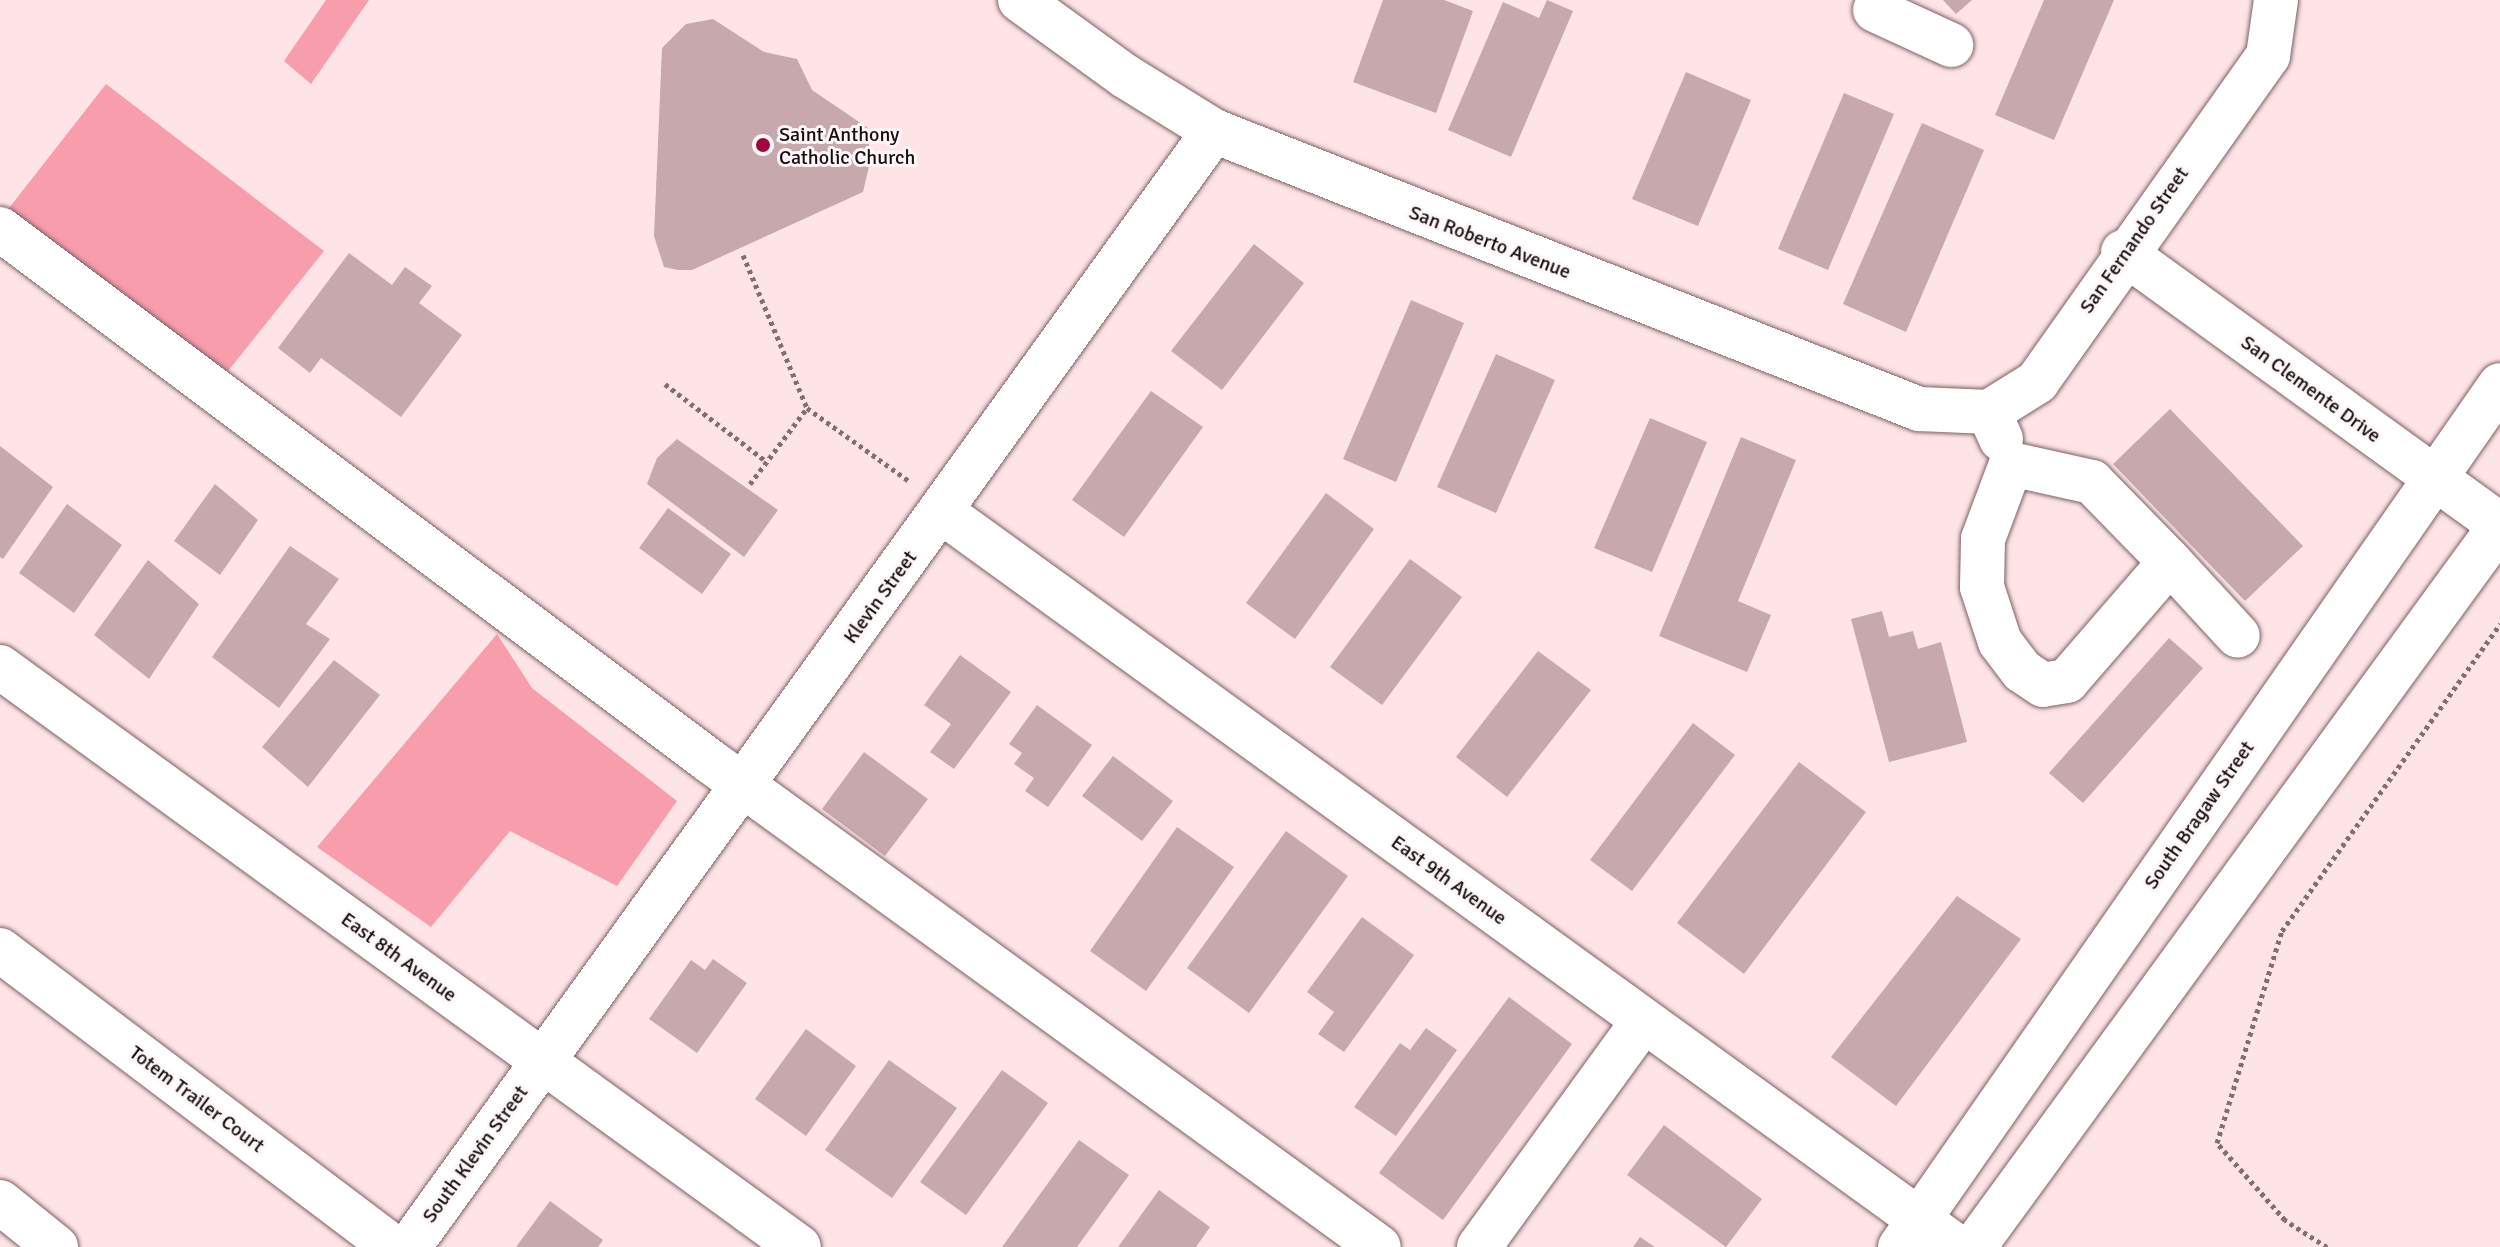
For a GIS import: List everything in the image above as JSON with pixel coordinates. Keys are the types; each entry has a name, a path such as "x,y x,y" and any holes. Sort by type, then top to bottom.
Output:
{"street":[{"name":"San Roberto Avenue","path":"1020,0 1125,76 1214,131 1919,409 1989,412"},
{"name":"San Fernando Street","path":"1989,412 2037,382 2123,252 2268,56 2276,0"},
{"path":"1866,3 1951,45"},
{"name":"Klevin Street","path":"542,1061 942,512 1214,131"},
{"path":"0,229 743,785 1379,1247"},
{"name":"San Clemente Drive","path":"2123,252 2500,526"},
{"name":"South Bragaw Street","path":"1910,1234 2432,477 2500,385"},
{"path":"1989,412 2011,464 1983,539 1982,587 2000,642 2022,671 2043,685 2067,681 2170,562"},
{"path":"2011,464 2092,482 2238,636"},
{"name":"East 9th Avenue","path":"942,512 1643,1021 1910,1234 1957,1247"},
{"path":"1974,1247 2500,526"},
{"name":"East 8th Avenue","path":"0,667 799,1247"},
{"name":"Totem Trailer Court","path":"0,950 393,1247"},
{"path":"1479,1247 1643,1021"},
{"name":"South Klevin Street","path":"409,1247 542,1061"},
{"path":"0,1202 56,1247"}],"path":[{"path":"743,255 807,408 913,483 942,512"},
{"path":"665,384 767,462"},
{"path":"750,484 807,408"},
{"path":"2327,1247 2285,1220 2217,1143 2282,931 2500,624"}],"shaded area":[{"path":"326,0 369,0 311,84 284,61"},
{"path":"106,84 324,251 224,376 2,217"},
{"path":"497,634 532,688 677,801 617,886 510,831 431,927 317,847"}],"building":[{"path":"1383,0 1444,0 1473,11 1436,113 1353,82"},
{"path":"1547,0 1573,11 1511,157 1448,130 1503,2 1539,18"},
{"path":"1943,0 1972,0 1956,14"},
{"path":"2044,0 2114,0 2054,140 1995,115"},
{"name":"Saint Anthony Catholic Church","path":"713,19 764,52 797,59 812,90 868,128 870,162 863,192 692,270 678,270 664,267 654,236 662,48 686,24"},
{"path":"1686,72 1751,100 1698,226 1632,199"},
{"path":"1844,93 1894,114 1828,270 1778,249"},
{"path":"1922,123 1984,150 1906,332 1843,304"},
{"path":"1254,244 1304,283 1222,390 1171,351"},
{"path":"349,253 392,285 405,267 432,286 419,303 462,335 401,417 321,358 310,373 278,348"},
{"path":"1411,300 1464,323 1396,482 1343,459"},
{"path":"1496,354 1555,380 1496,513 1437,487"},
{"path":"1151,391 1203,427 1124,537 1072,500"},
{"path":"2170,409 2303,546 2245,601 2113,464"},
{"path":"1650,418 1707,442 1652,572 1594,548"},
{"path":"1741,437 1796,460 1738,601 1771,615 1747,672 1659,636"},
{"path":"677,439 778,510 744,557 647,484 657,458"},
{"path":"0,446 53,487 3,559 0,557"},
{"path":"215,484 258,520 220,575 174,541"},
{"path":"1326,493 1374,529 1295,639 1246,603"},
{"path":"67,504 122,545 74,613 19,573"},
{"path":"668,508 731,554 702,594 639,548"},
{"path":"290,546 339,579 306,624 330,639 279,708 212,657"},
{"path":"1410,559 1462,597 1382,705 1330,667"},
{"path":"148,560 199,604 149,679 94,635"},
{"path":"1882,611 1889,637 1913,631 1918,649 1941,642 1967,742 1889,762 1851,619"},
{"path":"2169,638 2203,668 2083,803 2049,773"},
{"path":"1538,651 1591,690 1507,797 1456,757"},
{"path":"960,655 1011,692 954,769 930,752 951,724 924,705"},
{"path":"334,660 380,695 308,787 262,747"},
{"path":"1037,705 1092,745 1048,807 1025,791 1034,778 1014,764 1022,753 1009,744"},
{"path":"1693,723 1735,755 1632,891 1590,860"},
{"path":"864,752 928,799 885,856 822,809"},
{"path":"1113,756 1173,801 1142,841 1082,796"},
{"path":"1799,762 1866,812 1744,974 1677,923"},
{"path":"1177,827 1234,867 1146,991 1090,951"},
{"path":"1286,831 1348,876 1249,1013 1187,968"},
{"path":"1957,896 2021,939 1896,1106 1831,1057"},
{"path":"1362,917 1414,955 1344,1052 1318,1034 1334,1012 1307,992"},
{"path":"713,959 747,983 697,1053 649,1019 691,960 705,970"},
{"path":"1509,997 1572,1044 1443,1220 1379,1173"},
{"path":"1426,1028 1457,1050 1396,1136 1354,1107 1400,1043 1410,1050"},
{"path":"806,1029 856,1066 806,1136 755,1099"},
{"path":"889,1060 957,1108 892,1198 825,1150"},
{"path":"1002,1070 1048,1103 966,1215 920,1182"},
{"path":"1664,1125 1762,1199 1726,1247 1627,1175"},
{"path":"1079,1140 1129,1175 1077,1247 1002,1247"},
{"path":"1159,1190 1210,1227 1196,1247 1118,1247"},
{"path":"550,1201 603,1240 598,1247 516,1247"},
{"path":"1640,1237 1655,1247 1633,1247"}],"place":[{"name":"Saint Anthony Catholic Church","path":"763,145"}]}
